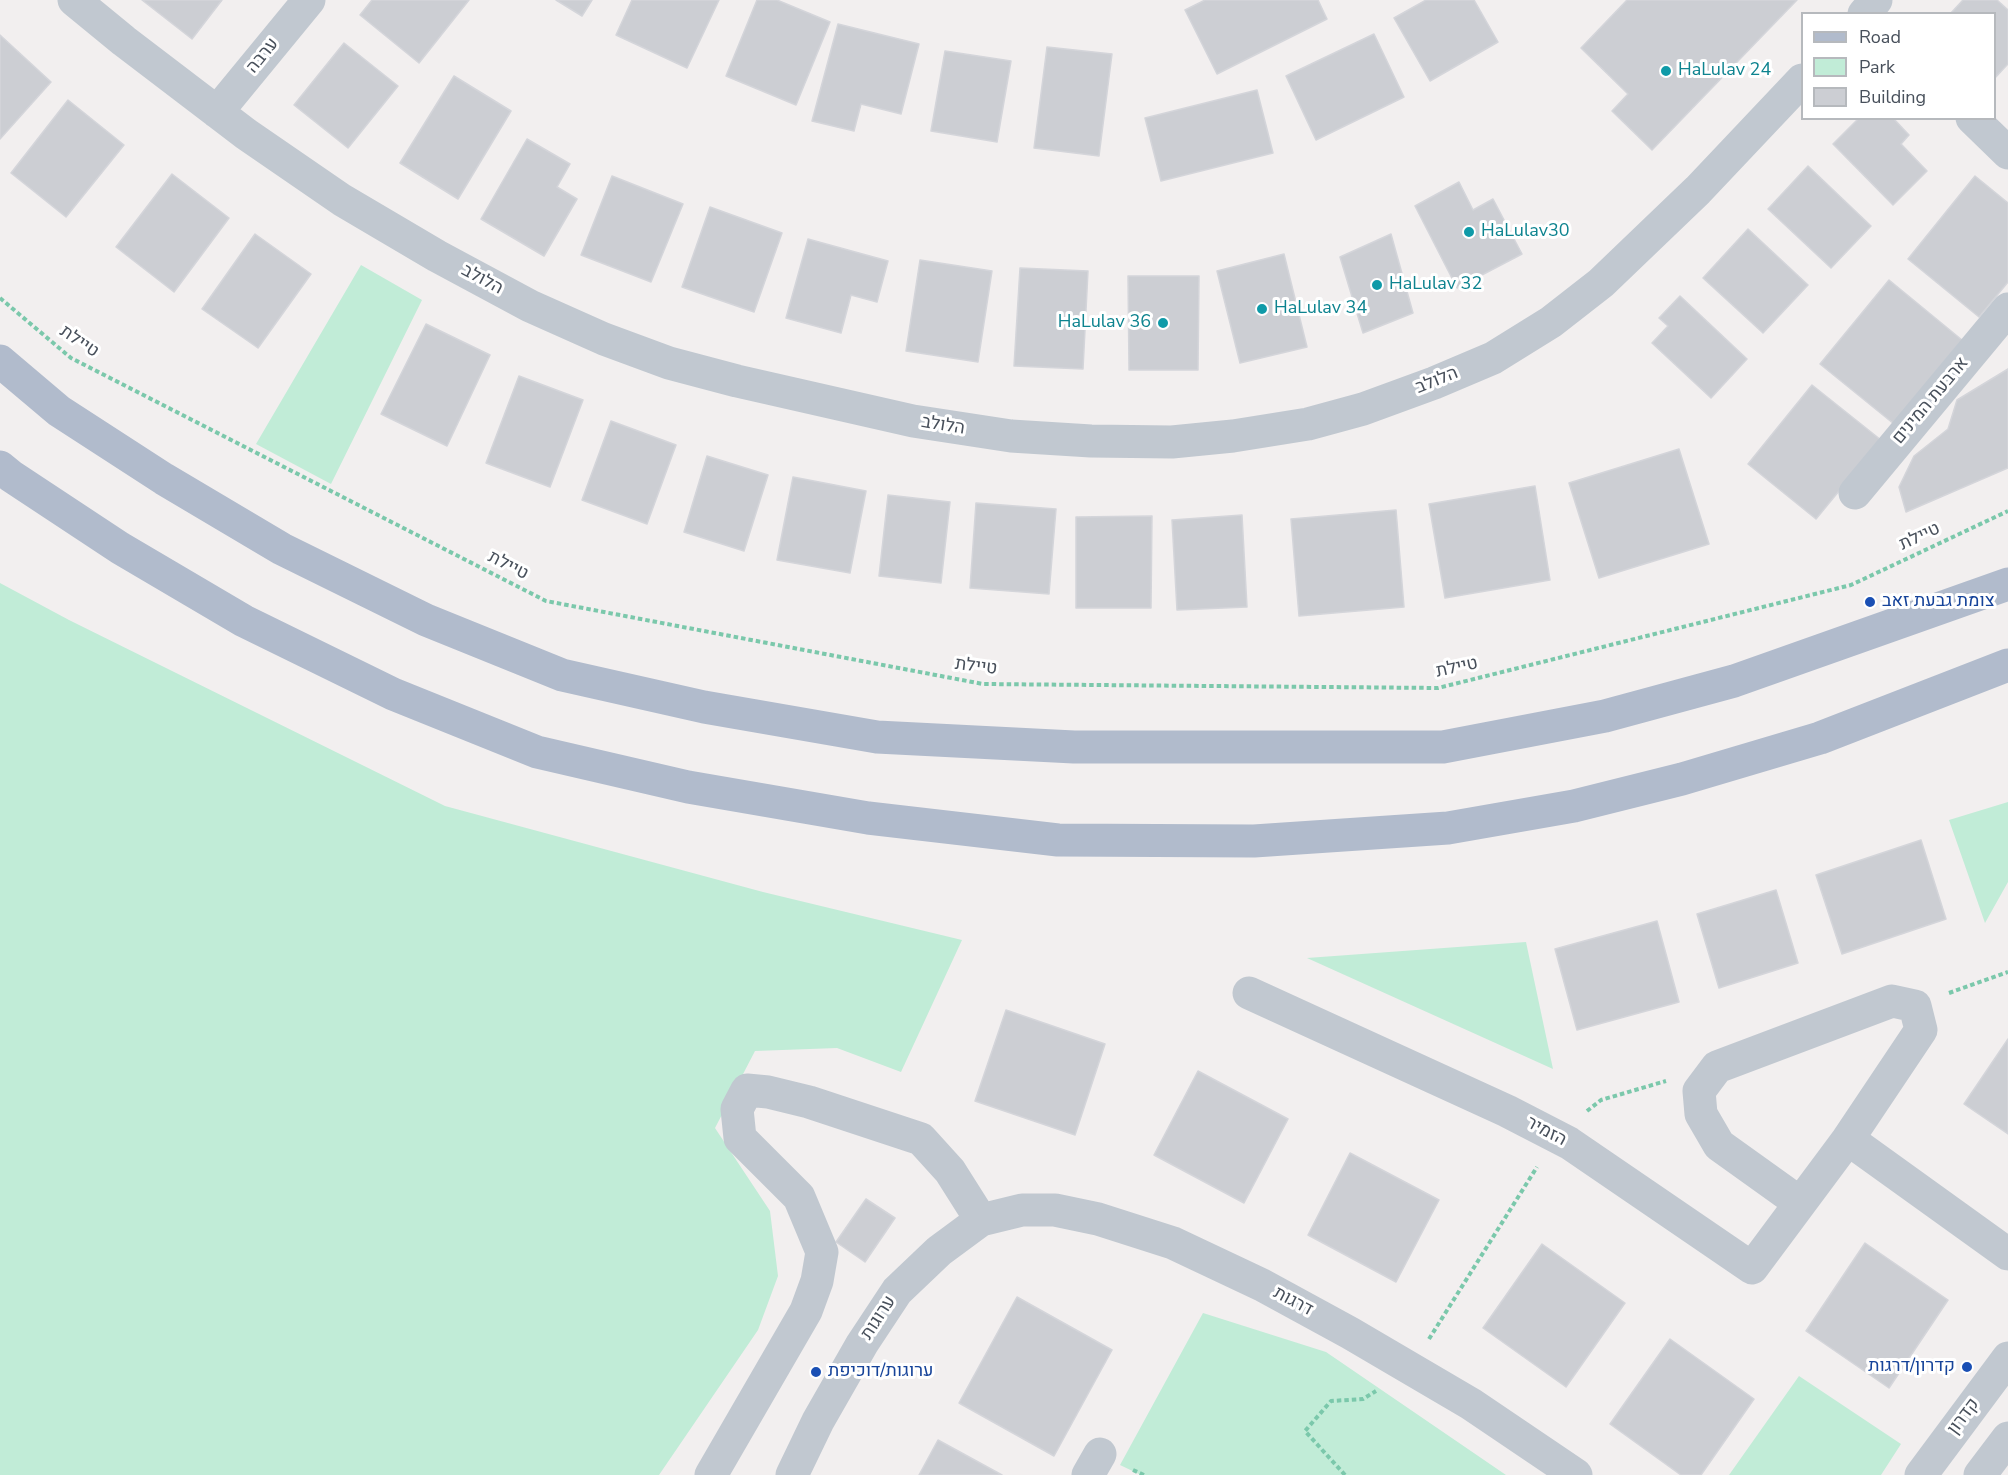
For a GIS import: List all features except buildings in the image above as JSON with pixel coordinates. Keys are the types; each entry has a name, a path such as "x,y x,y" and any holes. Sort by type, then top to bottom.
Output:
{"main road":[{"path":"0,361 59,411 164,479 282,549 426,620 562,675 704,707 877,737 1074,747 1443,747 1605,716 1734,681 2007,584"},
{"path":"0,467 120,548 244,621 393,694 537,752 688,787 846,814 1058,840 1254,841 1425,830 1574,806 1682,779 1820,738 2008,665"}],"street":[{"name":"הלולב","path":"74,0 246,134 342,200 437,256 530,306 604,339 669,363 913,422 1011,436 1172,442 1233,436 1308,424 1364,410 1493,358 1551,322 1601,283 1698,190 1801,82"},
{"name":"ערבה","path":"217,112 309,0"},
{"path":"1866,12 1876,0"},
{"path":"1973,120 2008,153"},
{"name":"ארבעת המינים","path":"1855,493 2008,309"},
{"name":"הזמיר","path":"1249,993 1507,1111 1569,1143 1752,1268 1848,1140 1922,1030 1915,1006"},
{"path":"1800,1203 1719,1145 1701,1114 1699,1091 1717,1067 1892,1000 1915,1006"},
{"path":"711,1475 806,1311 817,1281 822,1252 799,1197 740,1138 736,1109 747,1090 768,1092 809,1102 921,1139 950,1171 981,1220"},
{"path":"1848,1140 2008,1254"},
{"name":"דרגות","path":"981,1220 1022,1210 1055,1210 1098,1219 1173,1243 1262,1285 1350,1333 1471,1404 1576,1475"},
{"name":"ערוגות","path":"792,1475 818,1421 862,1344 897,1291 939,1251 981,1220"},
{"name":"קדרון","path":"1921,1475 2008,1358"},
{"path":"1980,1475 2008,1438"}],"path":[{"name":"טיילת","path":"0,298 71,358 546,601 983,684 1438,688 1851,585 2008,511"},
{"path":"1915,1006 2008,972"},
{"path":"1345,1475 1305,1431 1331,1401 1363,1400 1410,1368 1556,1137 1601,1100 1717,1067"}],"green space":[{"path":"361,265 422,300 331,484 256,444"},
{"path":"0,583 69,620 445,806 763,892 962,940 901,1072 837,1048 755,1051 715,1128 770,1211 778,1276 758,1330 659,1475 0,1475"},
{"path":"2008,802 2008,882 1985,923 1949,820"},
{"path":"1526,942 1553,1069 1307,958"},
{"path":"1203,1313 1326,1352 1506,1475 1141,1475 1120,1465"},
{"path":"1799,1376 1901,1444 1881,1475 1729,1475"}],"place":[{"name":"HaLulav 24","path":"1666,71"},
{"name":"HaLulav30","path":"1469,232"},
{"name":"HaLulav 32","path":"1377,285"},
{"name":"HaLulav 34","path":"1262,309"},
{"name":"HaLulav 36","path":"1163,323"},
{"name":"צומת גבעת זאב","path":"1870,602"},
{"name":"קדרון/דרגות","path":"1967,1367"},
{"name":"ערוגות/דוכיפת","path":"816,1372"}]}
